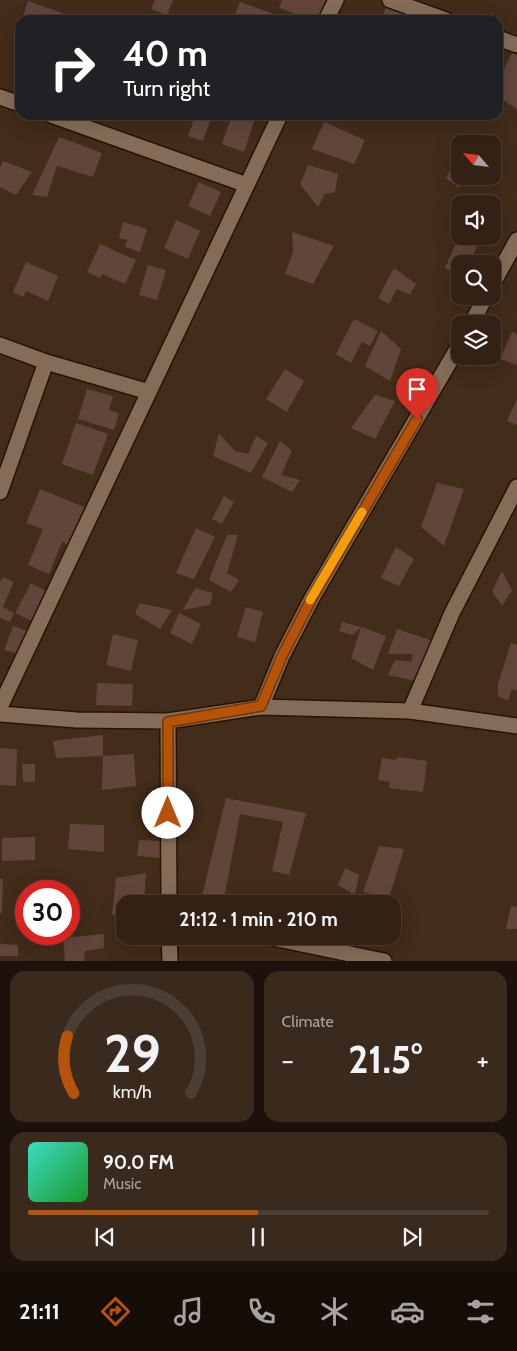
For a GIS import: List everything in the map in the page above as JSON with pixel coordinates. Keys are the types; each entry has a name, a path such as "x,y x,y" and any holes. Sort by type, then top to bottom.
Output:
{"street":[{"path":"328,15 336,0"},
{"path":"390,0 432,15"},
{"path":"503,40 517,45"},
{"path":"0,97 15,102"},
{"path":"65,120 246,185"},
{"path":"0,707 278,120"},
{"path":"501,269 517,240"},
{"path":"0,346 46,362 149,392"},
{"path":"261,706 282,656 312,598 451,359"},
{"path":"0,492 46,362"},
{"path":"410,710 452,613 517,487"},
{"path":"0,714 77,720 168,722 261,706 410,710 517,726"},
{"path":"168,722 169,895"},
{"path":"169,945 170,961"},
{"path":"307,945 384,961"}],"building":[{"path":"155,0 173,0 167,15 151,9"},
{"path":"282,0 326,0 321,15 298,15 279,8"},
{"path":"28,1 62,13 61,15 24,15"},
{"path":"240,2 277,15 235,15"},
{"path":"387,5 414,15 382,15"},
{"path":"512,53 517,55 517,109 503,100 503,71"},
{"path":"194,120 210,120 203,141 188,136"},
{"path":"230,120 254,120 244,152 222,144"},
{"path":"324,122 365,140 354,164 312,149"},
{"path":"59,137 102,153 93,177 57,166 47,197 32,195"},
{"path":"3,161 32,172 16,195 0,187 0,168"},
{"path":"308,165 338,174 335,192 325,194 318,207 300,184"},
{"path":"451,169 451,182 446,178"},
{"path":"199,182 221,192 210,216 188,206"},
{"path":"176,220 200,231 188,259 164,248"},
{"path":"123,222 147,229 140,252 125,247 127,240 119,238"},
{"path":"292,232 334,246 313,284 285,274 293,252"},
{"path":"100,244 136,260 125,284 102,274 100,278 87,272"},
{"path":"455,245 473,245 477,247 473,255 451,255 451,271 445,268"},
{"path":"26,262 58,276 48,301 26,291 23,297 13,292"},
{"path":"148,265 166,270 157,300 139,295"},
{"path":"394,268 416,284 410,295 397,289 389,304 378,298"},
{"path":"354,319 378,331 370,346 362,342 351,363 336,354"},
{"path":"381,331 401,349 390,381 365,366"},
{"path":"512,332 517,334 517,365 501,359"},
{"path":"285,369 304,381 287,412 266,399"},
{"path":"87,389 113,396 109,410 119,413 114,430 78,419"},
{"path":"375,395 395,401 375,439 351,428"},
{"path":"517,399 517,425 507,421"},
{"path":"76,423 108,434 93,475 62,464"},
{"path":"219,433 235,451 248,454 256,436 268,443 251,473 213,456"},
{"path":"280,441 292,451 281,475 300,480 292,492 262,477"},
{"path":"437,483 464,489 444,546 421,527"},
{"path":"40,489 89,509 74,547 62,542 49,574 28,565 43,529 26,523"},
{"path":"224,496 234,502 222,524 212,519"},
{"path":"196,528 215,537 194,579 176,573"},
{"path":"227,535 238,535 227,573 239,580 231,592 209,580"},
{"path":"396,547 414,559 399,586 381,578"},
{"path":"502,571 512,590 502,606 492,591"},
{"path":"3,577 14,582 3,607 14,613 10,622 0,618 0,582"},
{"path":"31,583 46,591 31,621 15,613"},
{"path":"195,588 213,593 210,605 183,610"},
{"path":"139,603 172,610 160,629 135,614"},
{"path":"246,607 263,612 255,642 237,637"},
{"path":"179,613 201,624 192,644 170,633"},
{"path":"342,622 361,627 353,635 339,631"},
{"path":"13,626 27,631 19,654 4,650"},
{"path":"361,627 386,636 373,670 351,658"},
{"path":"397,629 439,643 425,683 388,675 395,660 411,662 413,654 388,654"},
{"path":"113,634 138,640 131,671 106,665"},
{"path":"511,643 517,645 517,691 512,689 508,701 498,696 498,684"},
{"path":"97,683 133,684 132,706 96,705"},
{"path":"103,735 103,756 56,758 53,741"},
{"path":"0,748 17,749 16,786 0,785"},
{"path":"134,754 136,786 102,790 103,756"},
{"path":"397,757 427,761 423,792 389,788 390,782 378,780 382,758 396,760"},
{"path":"22,764 35,764 35,782 23,782"},
{"path":"226,798 306,813 289,875 272,871 283,822 240,814 225,895 202,895"},
{"path":"70,824 104,825 104,852 68,849"},
{"path":"35,837 35,860 2,861 2,838"},
{"path":"139,840 162,841 161,858 137,856"},
{"path":"379,846 404,849 390,895 376,895 363,892"},
{"path":"345,868 359,875 355,895 338,885"},
{"path":"146,873 145,895 116,895 116,915 112,915 116,878"},
{"path":"0,879 3,879 2,913 0,913"},
{"path":"511,906 517,907 517,929 506,929"},
{"path":"104,934 104,948 85,951 84,961 65,961 64,945 80,945 80,936"},
{"path":"0,944 18,945 18,956 0,956"}],"slow traffic":[{"path":"310,600 362,512"}],"route":[{"path":"168,813 168,722 261,706 282,656 312,598 417,419"}]}
